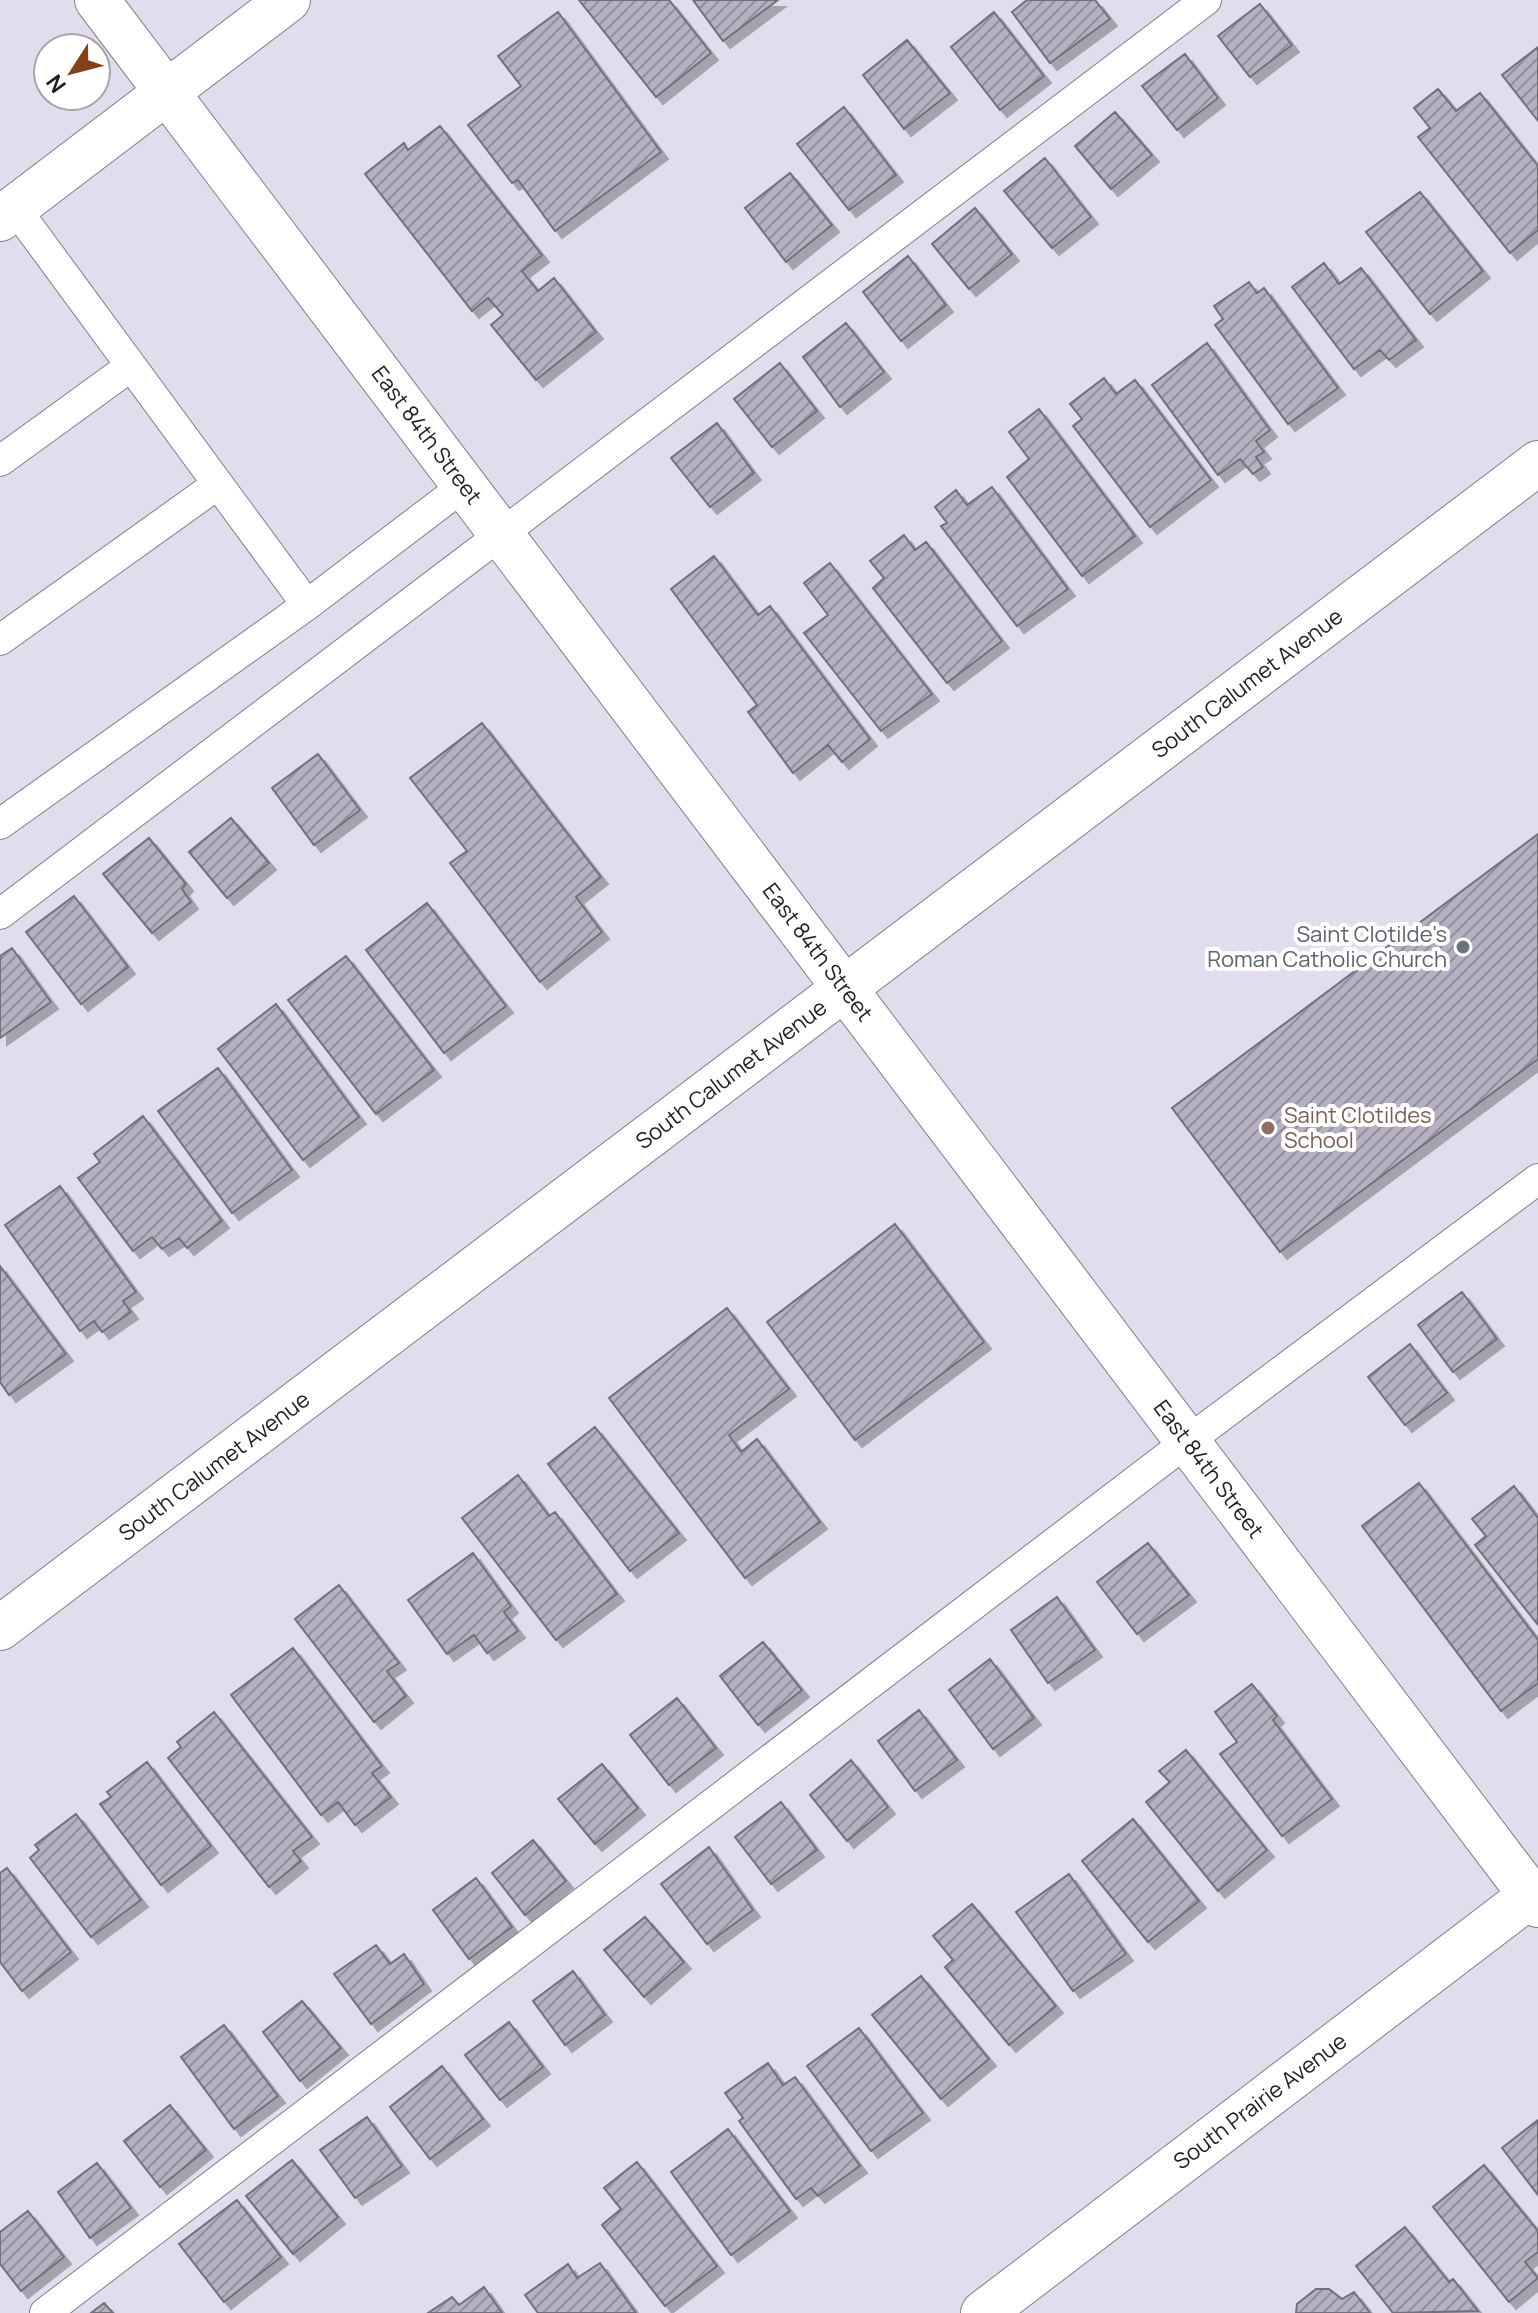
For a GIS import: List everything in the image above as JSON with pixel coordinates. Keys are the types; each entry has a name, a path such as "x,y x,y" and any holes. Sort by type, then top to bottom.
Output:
{"street":[{"name":"East 84th Street","path":"97,0 1536,1897"},
{"path":"7,214 288,0"},
{"name":"South Calumet Avenue","path":"0,1628 1538,463"},
{"name":"South Prairie Avenue","path":"983,2313 1536,1897"}],"lane":[{"path":"0,914 1206,0"},
{"path":"7,214 131,366 307,605"},
{"path":"0,461 131,366"},
{"path":"0,640 218,484"},
{"path":"0,824 307,605 465,485"},
{"path":"45,2313 1188,1441 1538,1179"}],"building":[{"path":"579,0 669,0 711,53 656,97"},
{"path":"693,0 778,0 723,41"},
{"path":"1027,0 1095,0 1110,19 1050,63 1012,12"},
{"path":"1260,4 1292,45 1250,77 1218,36"},
{"path":"558,12 661,152 555,231 518,180 512,183 468,125 521,86 498,56"},
{"path":"994,12 1044,76 1000,110 951,47"},
{"path":"907,40 950,93 904,129 863,75"},
{"path":"1538,47 1538,121 1502,75"},
{"path":"1185,54 1218,98 1177,130 1142,86"},
{"path":"1438,89 1456,111 1480,93 1538,166 1538,230 1510,253 1418,137 1430,128 1414,108"},
{"path":"844,107 896,175 849,210 797,144"},
{"path":"1115,112 1152,155 1111,189 1075,146"},
{"path":"440,126 542,255 522,271 538,291 554,278 596,332 536,380 491,325 503,315 488,298 472,311 365,174 404,143 408,150"},
{"path":"1045,158 1091,217 1052,248 1004,191"},
{"path":"790,173 832,225 786,262 745,208"},
{"path":"1420,192 1483,271 1430,314 1366,232"},
{"path":"975,208 1012,254 969,289 932,244"},
{"path":"908,256 946,305 901,341 863,292"},
{"path":"1324,263 1339,284 1361,268 1416,340 1389,360 1380,350 1354,369 1292,287"},
{"path":"1249,282 1257,293 1264,288 1338,388 1288,424 1215,325 1223,319 1214,306"},
{"path":"846,323 884,372 840,407 803,357"},
{"path":"1207,343 1270,430 1256,441 1264,452 1256,457 1263,467 1253,474 1240,459 1218,475 1152,385"},
{"path":"780,363 817,411 772,447 734,399"},
{"path":"1104,378 1116,394 1135,380 1211,480 1150,527 1073,426 1082,419 1070,404"},
{"path":"1039,409 1135,536 1082,576 1007,477 1029,459 1009,432"},
{"path":"717,423 754,473 710,507 671,458"},
{"path":"992,487 1068,589 1017,626 941,526 947,523 935,507 956,490 967,505"},
{"path":"904,535 915,550 926,542 1002,641 947,683 873,588 884,578 870,561"},
{"path":"714,556 758,615 770,606 870,739 842,762 828,745 793,773 748,712 757,705 671,589"},
{"path":"830,563 932,694 881,731 804,633 828,615 804,583"},
{"path":"482,723 601,877 576,897 602,932 540,982 450,863 467,851 410,778"},
{"path":"318,754 360,810 314,845 272,788"},
{"path":"231,818 269,863 227,898 189,852"},
{"name":"Saint Clotilde's Roman Catholic Church","path":"1538,834 1538,1059 1280,1252 1172,1108"},
{"path":"149,838 186,884 182,889 191,902 152,933 103,874"},
{"path":"74,896 128,967 81,1004 26,932"},
{"path":"427,903 506,1006 444,1053 366,950"},
{"path":"12,948 51,1002 0,1038 0,956"},
{"path":"346,956 434,1070 376,1114 288,1000"},
{"path":"276,1004 359,1117 303,1160 218,1049"},
{"path":"218,1068 292,1170 232,1213 158,1111"},
{"path":"143,1116 222,1221 187,1248 179,1238 162,1249 152,1237 133,1251 78,1178 100,1162 94,1154"},
{"path":"60,1186 136,1292 123,1301 131,1312 102,1332 94,1321 80,1331 5,1225"},
{"path":"895,1224 984,1342 855,1440 767,1322"},
{"path":"0,1266 66,1354 9,1395 0,1382"},
{"path":"1462,1292 1497,1339 1453,1372 1418,1325"},
{"path":"727,1308 789,1389 729,1435 741,1452 757,1439 820,1522 745,1578 609,1398"},
{"path":"1410,1344 1447,1393 1405,1425 1368,1377"},
{"path":"595,1427 679,1533 630,1571 548,1464"},
{"path":"518,1475 549,1516 555,1512 617,1594 556,1640 462,1518"},
{"path":"1419,1483 1538,1640 1538,1683 1501,1711 1362,1526"},
{"path":"1514,1486 1538,1518 1538,1625 1475,1545 1486,1536 1472,1519"},
{"path":"1148,1543 1189,1595 1137,1634 1097,1582"},
{"path":"473,1553 511,1606 504,1612 518,1631 487,1653 474,1635 447,1654 408,1600"},
{"path":"339,1585 399,1663 387,1671 406,1696 374,1722 295,1619"},
{"path":"1057,1597 1095,1650 1048,1683 1011,1630"},
{"path":"763,1642 802,1690 758,1725 720,1676"},
{"path":"293,1648 382,1766 372,1773 391,1797 355,1825 338,1802 321,1815 231,1695"},
{"path":"990,1659 1034,1718 993,1749 949,1690"},
{"path":"1252,1684 1277,1716 1273,1720 1332,1799 1282,1836 1220,1754 1237,1742 1215,1712"},
{"path":"677,1698 716,1748 669,1785 630,1735"},
{"path":"919,1710 957,1760 915,1791 878,1741"},
{"path":"214,1712 312,1837 293,1851 301,1861 269,1887 168,1758 181,1747 177,1742"},
{"path":"1186,1750 1267,1850 1218,1891 1146,1802 1170,1782 1159,1771"},
{"path":"851,1760 888,1807 847,1841 810,1795"},
{"path":"147,1762 211,1846 161,1885 100,1804 111,1797 107,1792"},
{"path":"602,1764 638,1808 595,1844 558,1799"},
{"path":"781,1802 817,1850 771,1884 735,1837"},
{"path":"76,1814 141,1900 91,1937 30,1858 39,1850 35,1845"},
{"path":"1133,1819 1199,1901 1148,1942 1082,1861"},
{"path":"533,1840 566,1881 525,1915 492,1873"},
{"path":"709,1847 753,1910 707,1944 661,1884"},
{"path":"7,1868 71,1952 22,1991 0,1962 0,1873"},
{"path":"1069,1874 1126,1954 1073,1991 1016,1912"},
{"path":"476,1878 512,1927 469,1959 433,1910"},
{"path":"972,1904 1056,2006 1009,2045 945,1967 953,1960 933,1936"},
{"path":"645,1917 684,1962 644,1997 604,1950"},
{"path":"376,1945 390,1964 404,1954 424,1984 371,2024 334,1974"},
{"path":"573,1971 605,2015 565,2045 533,2001"},
{"path":"921,1976 989,2059 941,2099 872,2015"},
{"path":"302,2001 341,2048 300,2081 263,2032"},
{"path":"509,2022 543,2067 500,2100 465,2055"},
{"path":"224,2025 278,2096 234,2129 181,2057"},
{"path":"859,2028 923,2113 871,2151 807,2066"},
{"path":"768,2063 783,2085 795,2077 860,2166 818,2196 811,2188 796,2199 739,2121 743,2118 725,2093"},
{"path":"442,2066 483,2119 430,2159 390,2107"},
{"path":"170,2105 206,2150 160,2187 124,2141"},
{"path":"367,2117 402,2166 355,2198 320,2150"},
{"path":"1538,2120 1538,2195 1502,2148"},
{"path":"728,2129 790,2211 731,2255 671,2172"},
{"path":"292,2160 338,2217 293,2254 246,2196"},
{"path":"637,2162 717,2266 665,2306 602,2225 621,2209 604,2188"},
{"path":"97,2163 131,2208 90,2238 58,2192"},
{"path":"1484,2165 1538,2231 1538,2252 1525,2262 1538,2278 1509,2302 1433,2207"},
{"path":"237,2200 281,2257 224,2302 179,2244"},
{"path":"28,2211 64,2257 21,2291 0,2264 0,2232"},
{"path":"1405,2227 1449,2282 1453,2279 1478,2311 1393,2313 1356,2266"},
{"path":"600,2263 636,2313 538,2313 525,2295 568,2264 577,2278"},
{"path":"484,2287 502,2313 428,2313 452,2297 459,2305"},
{"path":"1316,2289 1329,2289 1342,2299 1354,2292 1370,2313 1296,2313 1297,2304"},
{"path":"104,2303 113,2313 91,2313"}],"place":[{"name":"Saint Clotilde's Roman Catholic Church","path":"1463,947"},
{"name":"Saint Clotildes School","path":"1268,1128"}]}
